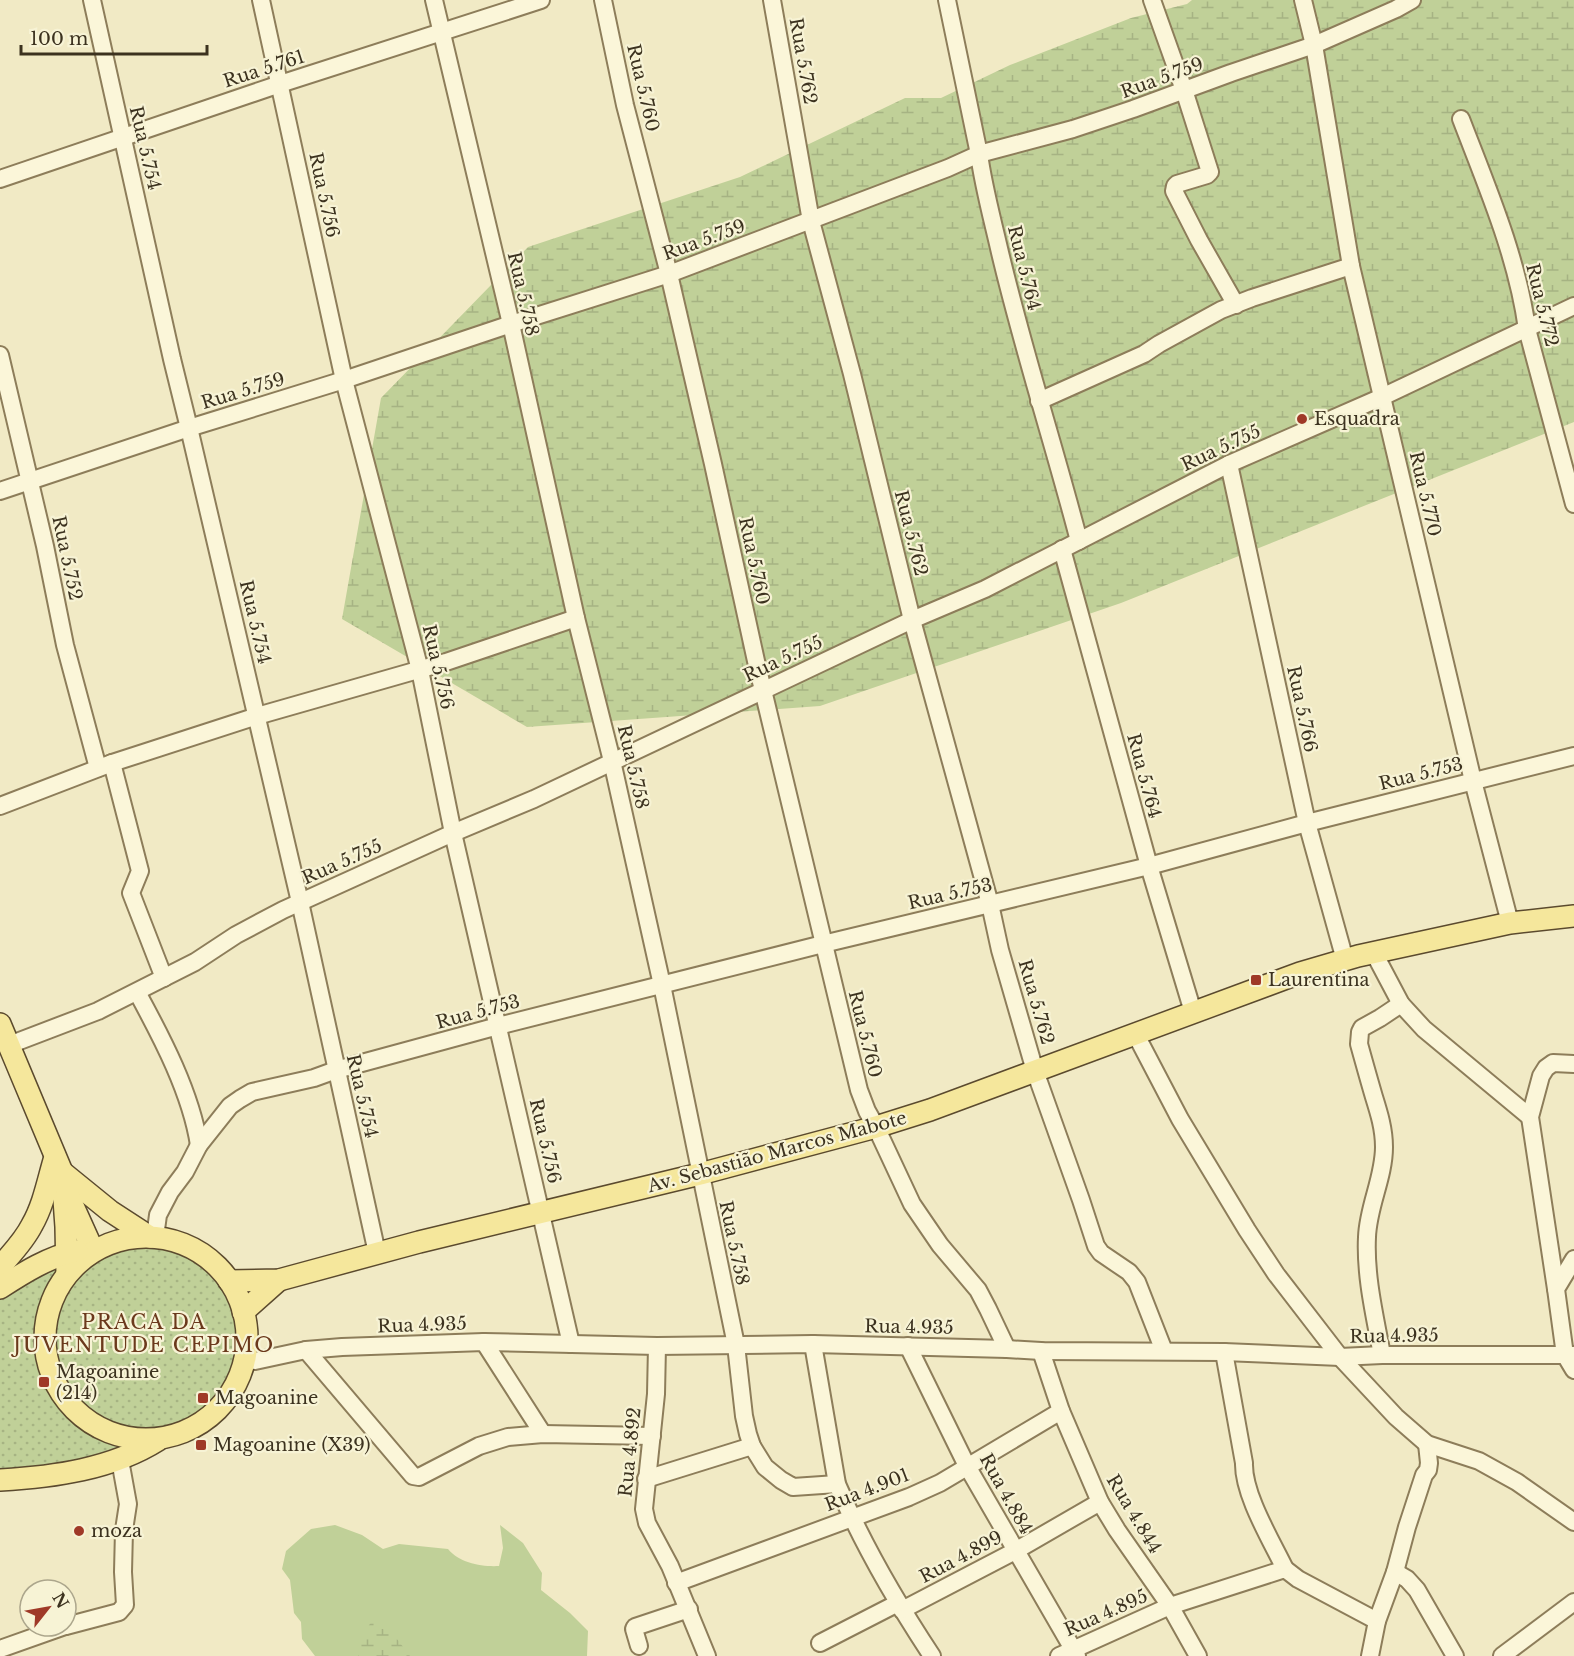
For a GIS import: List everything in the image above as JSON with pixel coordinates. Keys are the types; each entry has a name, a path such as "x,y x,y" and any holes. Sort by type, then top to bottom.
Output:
{"main road":[{"name":"Av. Sebastião Marcos Mabote","path":"229,1281 279,1280 419,1242 700,1174 876,1127 930,1110 1300,973 1374,953 1510,923 1574,916"},
{"path":"0,1024 4,1044 59,1165 66,1217 67,1274"},
{"path":"4,1044 98,1247"},
{"path":"59,1165 110,1211 152,1237"},
{"path":"0,1267 20,1244 33,1224 59,1165"},
{"path":"0,1288 66,1253 134,1238 152,1237 177,1242 197,1251 214,1264 229,1281 237,1296 245,1322 245,1359 236,1384 221,1406 201,1423 120,1460 72,1472 0,1480"},
{"path":"98,1247 67,1274 54,1294 46,1318 45,1344 50,1369 61,1392 77,1412 98,1426 121,1436 141,1439 169,1436"},
{"name":"Av. Sebastião Marcos Mabote","path":"245,1322 279,1280"}],"street":[{"name":"Rua 5.754","path":"92,0 172,359 300,902 377,1253"},
{"name":"Rua 5.756","path":"261,0 344,380 420,670 453,833 571,1344"},
{"name":"Rua 5.758","path":"434,0 511,324 576,618 612,761 662,985 736,1345 744,1416 752,1446 765,1467 793,1487 837,1484"},
{"name":"Rua 5.761","path":"0,179 280,84 541,0"},
{"name":"Rua 5.760","path":"603,0 625,105 669,274 763,691 859,1090 912,1204 940,1245 978,1290 1007,1349"},
{"name":"Rua 5.762","path":"772,0 811,220 855,385 912,620 990,904 1000,950 1035,1071 1096,1246 1133,1275 1164,1351"},
{"name":"Rua 5.764","path":"947,0 982,178 1009,291 1079,541"},
{"path":"1152,0 1184,90 1209,174 1177,184 1174,191 1236,305"},
{"name":"Rua 5.770","path":"1303,0 1314,45 1351,266 1473,781 1510,923"},
{"name":"Rua 5.759","path":"0,491 669,274 948,168 979,154 1073,129 1314,45 1412,0"},
{"name":"Rua 5.772","path":"1461,119 1491,197 1515,272 1523,301 1527,329 1574,504"},
{"path":"1039,401 1144,354 1221,310 1351,266"},
{"name":"Rua 5.755","path":"4,1044 98,1011 195,962 260,921 453,833 534,799 912,620 985,589 1229,464 1382,397 1574,306"},
{"name":"Rua 5.752","path":"0,355 65,645 140,871 131,893 164,978"},
{"name":"Rua 5.766","path":"1229,464 1307,823 1345,960"},
{"name":"Rua 5.764","path":"1062,549 1149,867 1193,1012"},
{"path":"0,806 105,766 257,716 420,670 576,618"},
{"name":"Rua 5.753","path":"152,1237 158,1215 170,1192 185,1173 199,1145 221,1116 240,1099 252,1092 314,1078 498,1026 823,944 1149,867 1307,823 1574,756"},
{"path":"1374,953 1401,1004 1424,1029 1530,1117"},
{"path":"136,992 158,1031 176,1073 193,1116 199,1145"},
{"path":"1382,1355 1373,1308 1367,1236 1380,1177 1384,1146 1383,1128 1359,1044 1362,1028 1401,1004"},
{"path":"1135,1033 1180,1119 1247,1230 1276,1274 1340,1357 1396,1417 1427,1444 1479,1461 1517,1482 1574,1522"},
{"path":"1574,1064 1553,1063 1546,1068 1541,1076 1530,1117 1556,1289 1574,1370"},
{"path":"1556,1289 1574,1258"},
{"path":"484,1342 543,1434"},
{"name":"Rua 4.935","path":"245,1359 255,1361 306,1350 342,1347 484,1342 657,1346 813,1344 1041,1351 1224,1352 1340,1357 1570,1355"},
{"path":"813,1344 837,1484 900,1607 932,1656"},
{"name":"Rua 4.892","path":"657,1346 656,1394 644,1509 647,1523 670,1566 707,1656"},
{"name":"Rua 4.884","path":"908,1346 967,1466 1070,1654"},
{"path":"306,1350 413,1476 419,1477 479,1446 508,1437 543,1434 652,1436"},
{"name":"Rua 4.844","path":"1041,1351 1061,1411 1100,1502 1170,1606 1198,1656"},
{"path":"1224,1352 1244,1463 1244,1476 1285,1569 1298,1579 1377,1622"},
{"name":"Rua 4.901","path":"676,1583 909,1497 940,1483 1061,1411"},
{"path":"1370,1656 1377,1622 1428,1470 1427,1444"},
{"path":"646,1479 752,1446"},
{"path":"78,1623 120,1612 125,1605 124,1530 128,1504 120,1460"},
{"name":"Rua 4.899","path":"820,1643 1015,1551 1100,1502"},
{"name":"Rua 4.895","path":"1070,1654 1170,1606 1285,1569"},
{"path":"1395,1572 1417,1590 1455,1656"},
{"path":"1502,1656 1574,1602"},
{"path":"639,1646 635,1627 689,1609"},
{"path":"0,1648 30,1638"}],"green space":[{"path":"1192,0 1574,0 1574,422 1121,603 820,706 527,727 342,619 381,398 528,247 740,177 905,98 941,98 1010,65 1131,18 1187,4"},
{"path":"155,1237 177,1242 197,1251 214,1264 229,1281 243,1312 246,1332 245,1359 236,1384 221,1406 201,1423 132,1454 0,1473 0,1295 55,1265 94,1249 134,1239"},
{"path":"335,1525 362,1535 383,1549 399,1544 448,1549 464,1561 478,1565 499,1566 503,1548 500,1525 523,1543 542,1573 541,1590 588,1631 587,1656 315,1656 302,1639 301,1622 294,1613 290,1580 282,1569 286,1551 311,1529"},
{"path":"372,1621 397,1639 410,1656 358,1656 360,1638"}],"place":[{"name":"Esquadra","path":"1302,419"},
{"name":"Laurentina","path":"1256,980"},
{"name":"Magoanine (214)","path":"44,1382"},
{"name":"Magoanine","path":"203,1398"},
{"name":"Magoanine (X39)","path":"201,1445"},
{"name":"moza","path":"79,1531"}],"district":[{"name":"PRACA DA JUVENTUDE CEPIMO","path":"144,1334"}]}
